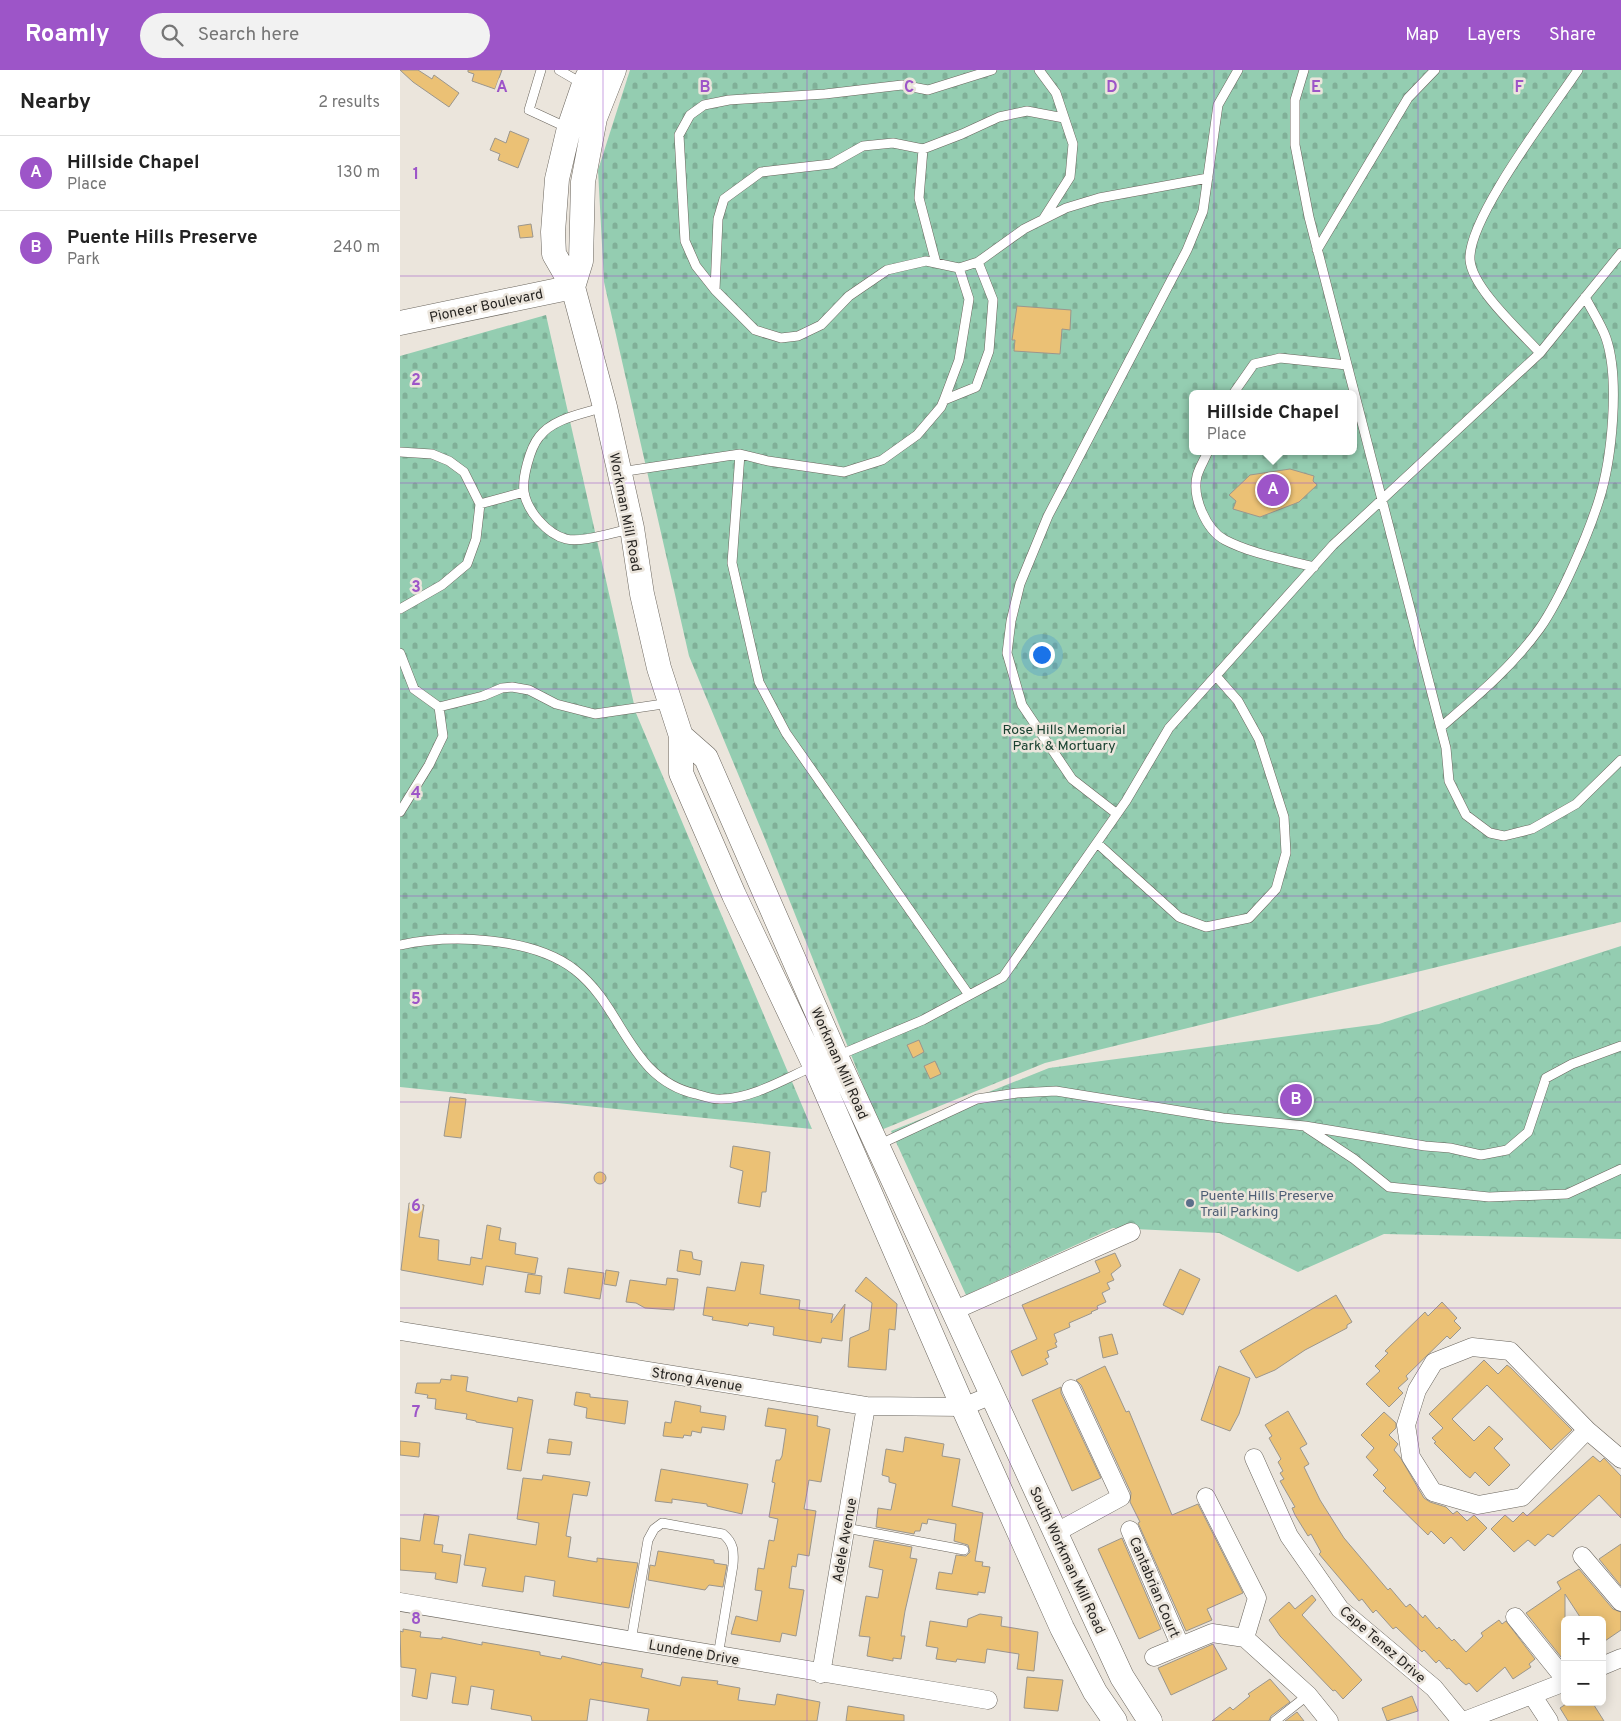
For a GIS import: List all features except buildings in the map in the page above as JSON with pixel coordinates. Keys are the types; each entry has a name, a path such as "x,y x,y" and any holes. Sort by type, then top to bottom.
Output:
{"main road":[{"path":"572,287 581,261 583,182 595,118 614,70"},
{"name":"Workman Mill Road","path":"587,77 570,128 558,179 553,232 554,254 572,287 605,407 632,528 642,594 670,704 681,736 681,773 734,895 826,1061 877,1145 992,1395"},
{"name":"Pioneer Boulevard","path":"400,323 572,287"},
{"name":"Workman Mill Road","path":"826,1061 963,1407"},
{"name":"South Workman Mill Road","path":"992,1395 1122,1677 1150,1721"},
{"path":"963,1407 1062,1628 1095,1692 1115,1721"}],"street":[{"path":"953,1311 1132,1232"},
{"name":"Strong Avenue","path":"400,1331 866,1406 963,1407 992,1395"},
{"path":"1587,1430 1522,1497 1478,1505 1433,1492 1411,1457 1406,1425 1417,1390 1434,1362 1472,1347 1510,1351 1587,1430 1621,1460"},
{"path":"1055,1533 1122,1497 1071,1389"},
{"name":"Adele Avenue","path":"821,1674 866,1406"},
{"name":"Cape Tenez Drive","path":"1254,1458 1289,1536 1340,1609 1434,1688 1463,1721"},
{"path":"1206,1497 1257,1598 1245,1638"},
{"name":"Cantabrian Court","path":"1130,1530 1180,1645"},
{"path":"1582,1556 1621,1602"},
{"name":"Lundene Drive","path":"400,1602 821,1674 988,1700"},
{"path":"1515,1617 1561,1675"},
{"path":"1154,1657 1212,1633 1245,1638 1308,1695 1329,1721"},
{"path":"1606,1664 1621,1658"},
{"path":"1463,1721 1561,1682"},
{"path":"1532,1695 1549,1721"}],"lane":[{"path":"541,70 529,110 570,128"},
{"path":"559,70 587,77"},
{"path":"992,70 928,90 902,85 825,94 729,100 704,105 690,115 679,135 685,241 696,266 715,290 755,330 781,338 798,336 821,324 849,296 887,270 926,261 959,268 978,262 1024,228 1066,208 1099,198 1208,178"},
{"path":"1039,70 1056,93 1073,144 1070,177 1044,218"},
{"path":"1117,814 1072,780 1022,704 1007,653 1011,621 1020,584 1048,516 1187,250 1203,212 1218,105 1238,70"},
{"path":"1304,70 1295,100 1296,145 1317,250 1353,390"},
{"path":"1317,250 1408,98 1435,70"},
{"path":"1540,353 1481,288 1470,261 1473,236 1489,203 1578,70"},
{"path":"715,290 718,219 724,199 761,172 830,164 863,146 893,143 923,149 999,117 1027,111 1064,118"},
{"path":"923,149 919,198 936,264"},
{"path":"400,945 420,941 468,938 523,948 560,960 576,971 608,1006 647,1066 658,1077 689,1092 721,1100 746,1095 924,1020 1003,977 1117,814 1169,728 1333,545 1540,353 1621,254"},
{"path":"944,400 976,386 989,351 993,300 978,262"},
{"path":"619,472 740,454 768,461 844,472 882,460 917,435 941,407 944,400 959,360 969,299 959,268"},
{"path":"1441,727 1500,676 1540,627 1569,573 1599,500 1611,437 1613,375 1606,338 1586,298"},
{"path":"1236,390 1254,364 1280,358 1347,365"},
{"path":"1357,405 1441,727 1446,748 1449,780 1466,814 1490,833 1504,836 1532,829 1576,804 1621,760"},
{"path":"605,407 551,426 538,437 526,466 524,492 535,515 552,533 568,539 595,536 632,528"},
{"path":"400,452 432,454 449,461 464,472 480,504 476,539 467,564 442,585 400,609"},
{"path":"740,454 732,563 759,682 786,733 969,995"},
{"path":"1206,455 1197,477 1197,501 1205,518 1223,539 1250,550 1314,567"},
{"path":"480,504 524,492"},
{"path":"400,654 414,689 439,707 443,736 429,765 400,812"},
{"path":"1097,843 1179,917 1206,927 1249,918 1276,889 1286,853 1284,818 1259,739 1238,701 1216,676"},
{"path":"439,707 483,696 502,688 512,687 529,690 556,704 595,714 670,704"},
{"path":"877,1145 977,1099 1017,1093 1056,1091 1223,1118 1305,1126 1425,1146 1450,1148 1481,1155 1507,1150 1528,1132 1546,1078 1572,1064 1621,1046"},
{"path":"1305,1126 1354,1158 1389,1186 1489,1197 1567,1194 1621,1169"},
{"path":"631,1642 648,1540 654,1529 662,1523 723,1534 730,1540 734,1552 733,1565 718,1656"},
{"path":"846,1528 964,1550"},
{"path":"1275,1721 1308,1695"}],"green space":[{"name":"Rose Hills Memorial Park & Mortuary","path":"630,70 1621,70 1621,922 1045,1063 881,1130 763,834 689,656 604,282 598,170"},
{"path":"546,315 636,713 812,1129 400,1087 400,356"},
{"path":"1621,946 1621,1239 1384,1234 1298,1272 1219,1233 1113,1228 966,1295 891,1131 1049,1068 1379,1024"}],"place":[{"name":"Hillside Chapel","path":"1273,490"},
{"name":"Puente Hills Preserve","path":"1296,1100"},
{"name":"Puente Hills Preserve Trail Parking","path":"1190,1203"}]}
